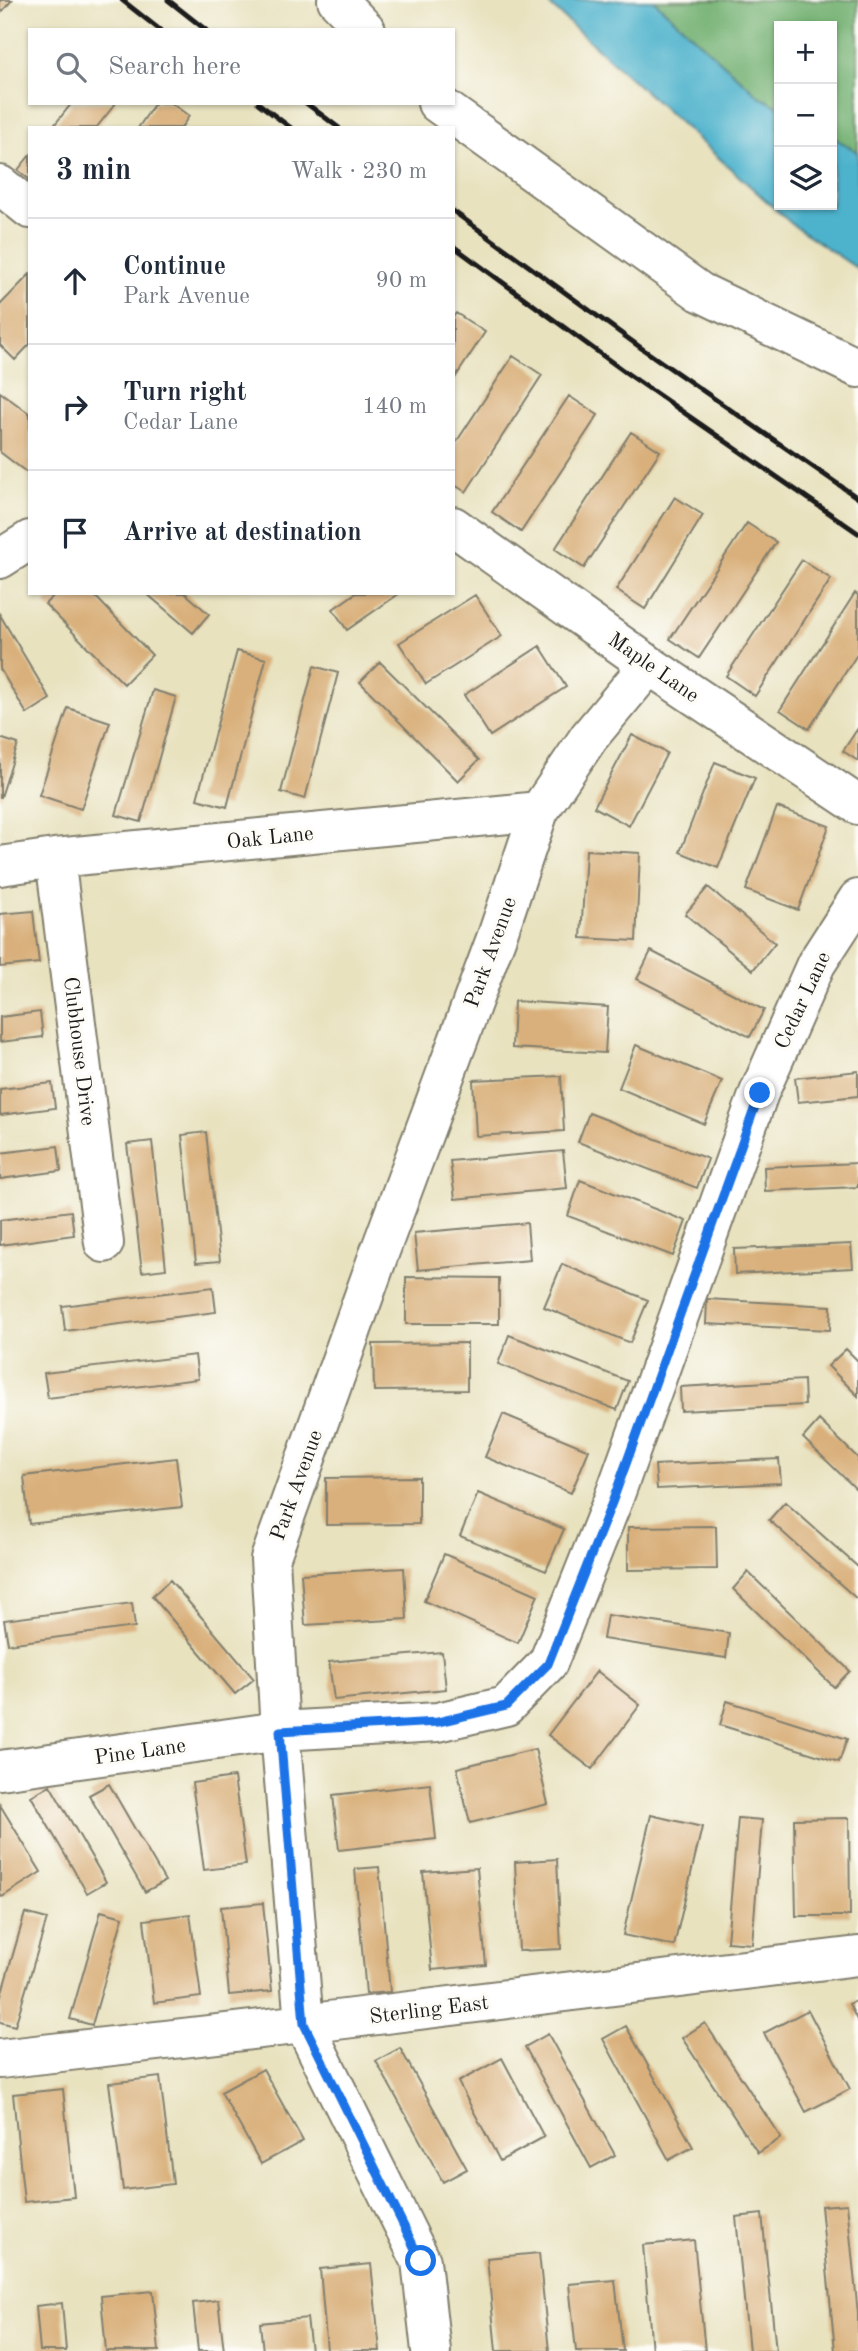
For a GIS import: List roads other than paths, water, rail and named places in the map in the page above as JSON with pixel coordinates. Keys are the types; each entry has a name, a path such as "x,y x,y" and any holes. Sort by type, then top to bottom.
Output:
{"street":[{"path":"337,0 364,28"},
{"path":"440,105 700,292 858,368"},
{"path":"0,185 28,207"},
{"name":"Maple Lane","path":"455,527 649,665 858,805"},
{"path":"0,559 28,541"},
{"name":"Park Avenue","path":"431,2351 421,2261 304,2024 280,1731 270,1559 498,933 539,811 589,737 649,665"},
{"name":"Oak Lane","path":"0,866 55,858 539,811"},
{"name":"Clubhouse Drive","path":"55,858 104,1243"},
{"name":"Cedar Lane","path":"280,1731 438,1722 506,1706 548,1664 613,1500 760,1093 816,964 858,899"},
{"name":"Pine Lane","path":"0,1770 280,1731"},
{"name":"Sterling East","path":"0,2059 858,1956"}],"water":[{"path":"544,0 653,0 760,97 774,104 774,208"},
{"path":"837,140 858,152 858,269 793,225 776,210 837,210"}],"railway":[{"path":"122,0 157,28"},
{"path":"168,0 203,28"},
{"path":"261,105 288,126"},
{"path":"309,105 336,126"},
{"path":"455,212 644,350 858,498"},
{"path":"455,247 628,374 858,533"}]}
